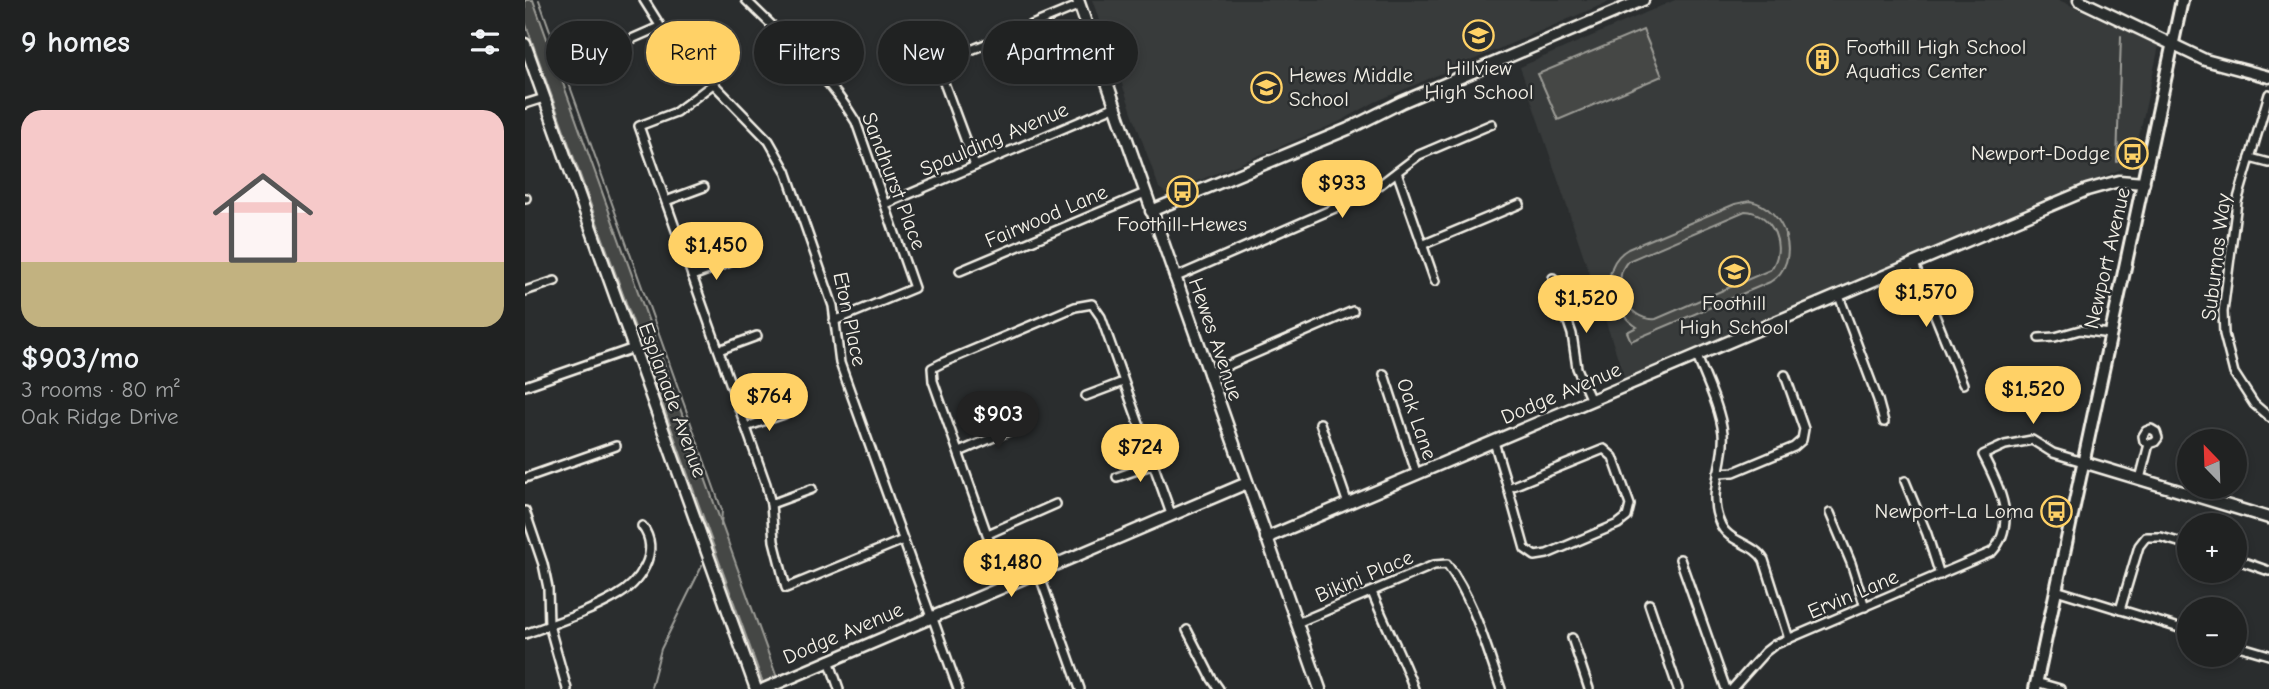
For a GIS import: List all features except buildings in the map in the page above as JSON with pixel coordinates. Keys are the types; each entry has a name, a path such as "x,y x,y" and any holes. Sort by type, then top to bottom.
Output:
{"main road":[{"name":"Newport Avenue","path":"2036,686 2182,0"}],"street":[{"name":"Eton Place","path":"644,0 656,21"},
{"path":"1151,211 1338,134 1402,102 1643,0"},
{"path":"2079,0 2205,60 2269,78"},
{"name":"Sandhurst Place","path":"747,1 767,21"},
{"path":"975,166 937,64 1079,2"},
{"name":"Hewes Avenue","path":"1079,2 1320,689"},
{"name":"Esplanade Avenue","path":"525,44 756,689"},
{"name":"Eton Place","path":"713,84 769,141 778,155 820,264 833,306 840,363 958,689"},
{"path":"713,84 676,112 639,125 771,504 773,541 786,588 903,540"},
{"name":"Sandhurst Place","path":"828,84 844,102 856,122 914,288 834,321"},
{"name":"Suburnas Way","path":"2268,416 2243,390 2234,373 2224,334 2223,312 2235,215 2269,93"},
{"path":"525,104 544,97"},
{"name":"Spaulding Avenue","path":"886,204 1116,106"},
{"path":"1174,278 1358,198 1419,155 1492,124"},
{"path":"2250,158 2269,163"},
{"path":"1397,172 1435,281"},
{"name":"Dodge Avenue","path":"1266,538 2096,187 2124,180 2144,183"},
{"path":"666,201 704,187"},
{"name":"Fairwood Lane","path":"960,271 1145,193"},
{"path":"1422,245 1520,204"},
{"path":"692,275 730,262"},
{"path":"1914,264 1963,384"},
{"path":"1553,278 1572,334 1577,368 1591,401"},
{"path":"525,291 555,281"},
{"path":"1839,296 1884,422"},
{"path":"1005,585 933,380 932,368 1075,307 1092,304 1101,317 1171,514"},
{"path":"1208,374 1353,311"},
{"path":"2039,338 2080,330 2110,334"},
{"path":"719,350 757,336"},
{"path":"525,386 633,348"},
{"path":"1697,356 1723,430 1714,501 1720,523 1725,532 1759,552 1789,639"},
{"name":"Oak Lane","path":"1384,374 1417,475"},
{"path":"1718,473 1734,472 1794,447 1803,440 1804,429 1785,375"},
{"path":"1086,396 1123,382"},
{"path":"746,426 784,414"},
{"path":"959,452 1027,423"},
{"path":"1319,423 1347,504"},
{"name":"Ervin Lane","path":"1733,689 1765,652 1789,639 1983,557 1998,546 2003,531 2005,504 2003,494 1983,455 2005,444 2032,440 2053,453 2084,462"},
{"path":"1494,442 1525,549 1535,556 1547,554 1618,524 1627,517 1630,505 1613,457 1604,449 1508,488"},
{"path":"2140,479 2149,444"},
{"path":"525,478 616,446"},
{"path":"2084,462 2269,518"},
{"path":"1117,477 1154,464"},
{"path":"1905,481 1927,534 1940,575"},
{"name":"Dodge Avenue","path":"764,689 1247,483"},
{"path":"771,504 812,489"},
{"path":"988,534 1056,504"},
{"path":"525,510 546,576 549,625 567,689"},
{"path":"1830,513 1851,563 1865,607"},
{"path":"525,634 615,597 637,579 651,550 650,541 642,526"},
{"path":"2120,610 2140,546 2146,537 2161,537 2177,542"},
{"path":"1680,559 1726,689"},
{"path":"2247,563 2269,571"},
{"name":"Bikini Place","path":"1297,623 1434,565 1447,564 1473,610 1501,689"},
{"path":"1038,571 1080,689"},
{"path":"2056,590 2177,627"},
{"path":"1372,592 1400,650 1413,689"},
{"path":"1649,604 1678,689"},
{"path":"1187,630 1219,689"},
{"path":"1572,638 1589,689"},
{"path":"2247,649 2269,655"},
{"path":"829,660 839,689"},
{"path":"2036,686 2060,689"}],"shaded area":[{"path":"525,0 533,0 546,36 546,80 525,22"},
{"name":"Hewes Middle School","path":"1092,0 1613,0 1375,102 1339,122 1167,194 1159,188 1122,84 1138,84 1138,21 1099,21"},
{"name":"Foothill High School","path":"1675,0 2059,0 2159,46 2133,164 1625,379 1520,67"},
{"path":"1643,30 1662,76 1558,120 1538,74"},
{"path":"547,84 563,84 781,689 765,689"},
{"path":"1750,201 1762,205 1773,213 1781,224 1788,249 1786,262 1780,273 1770,282 1631,341 1627,332 1637,327 1620,310 1611,289 1612,267 1618,257 1628,249 1735,204","holes":["1745,211 1763,218 1775,233 1778,252 1770,270 1656,319 1646,318 1629,307 1624,299 1620,279 1628,261"]}],"waterway":[{"path":"539,0 722,510 721,526"},
{"path":"2117,162 2121,36"},
{"path":"651,687 661,649 702,566"}],"place":[{"name":"Hillview High School","path":"1479,36"},
{"name":"Foothill High School Aquatics Center","path":"1823,59"},
{"name":"Hewes Middle School","path":"1266,87"},
{"name":"Newport-Dodge","path":"2133,153"},
{"name":"Foothill-Hewes","path":"1182,192"},
{"name":"Foothill High School","path":"1734,271"},
{"name":"Newport-La Loma","path":"2057,511"}]}
